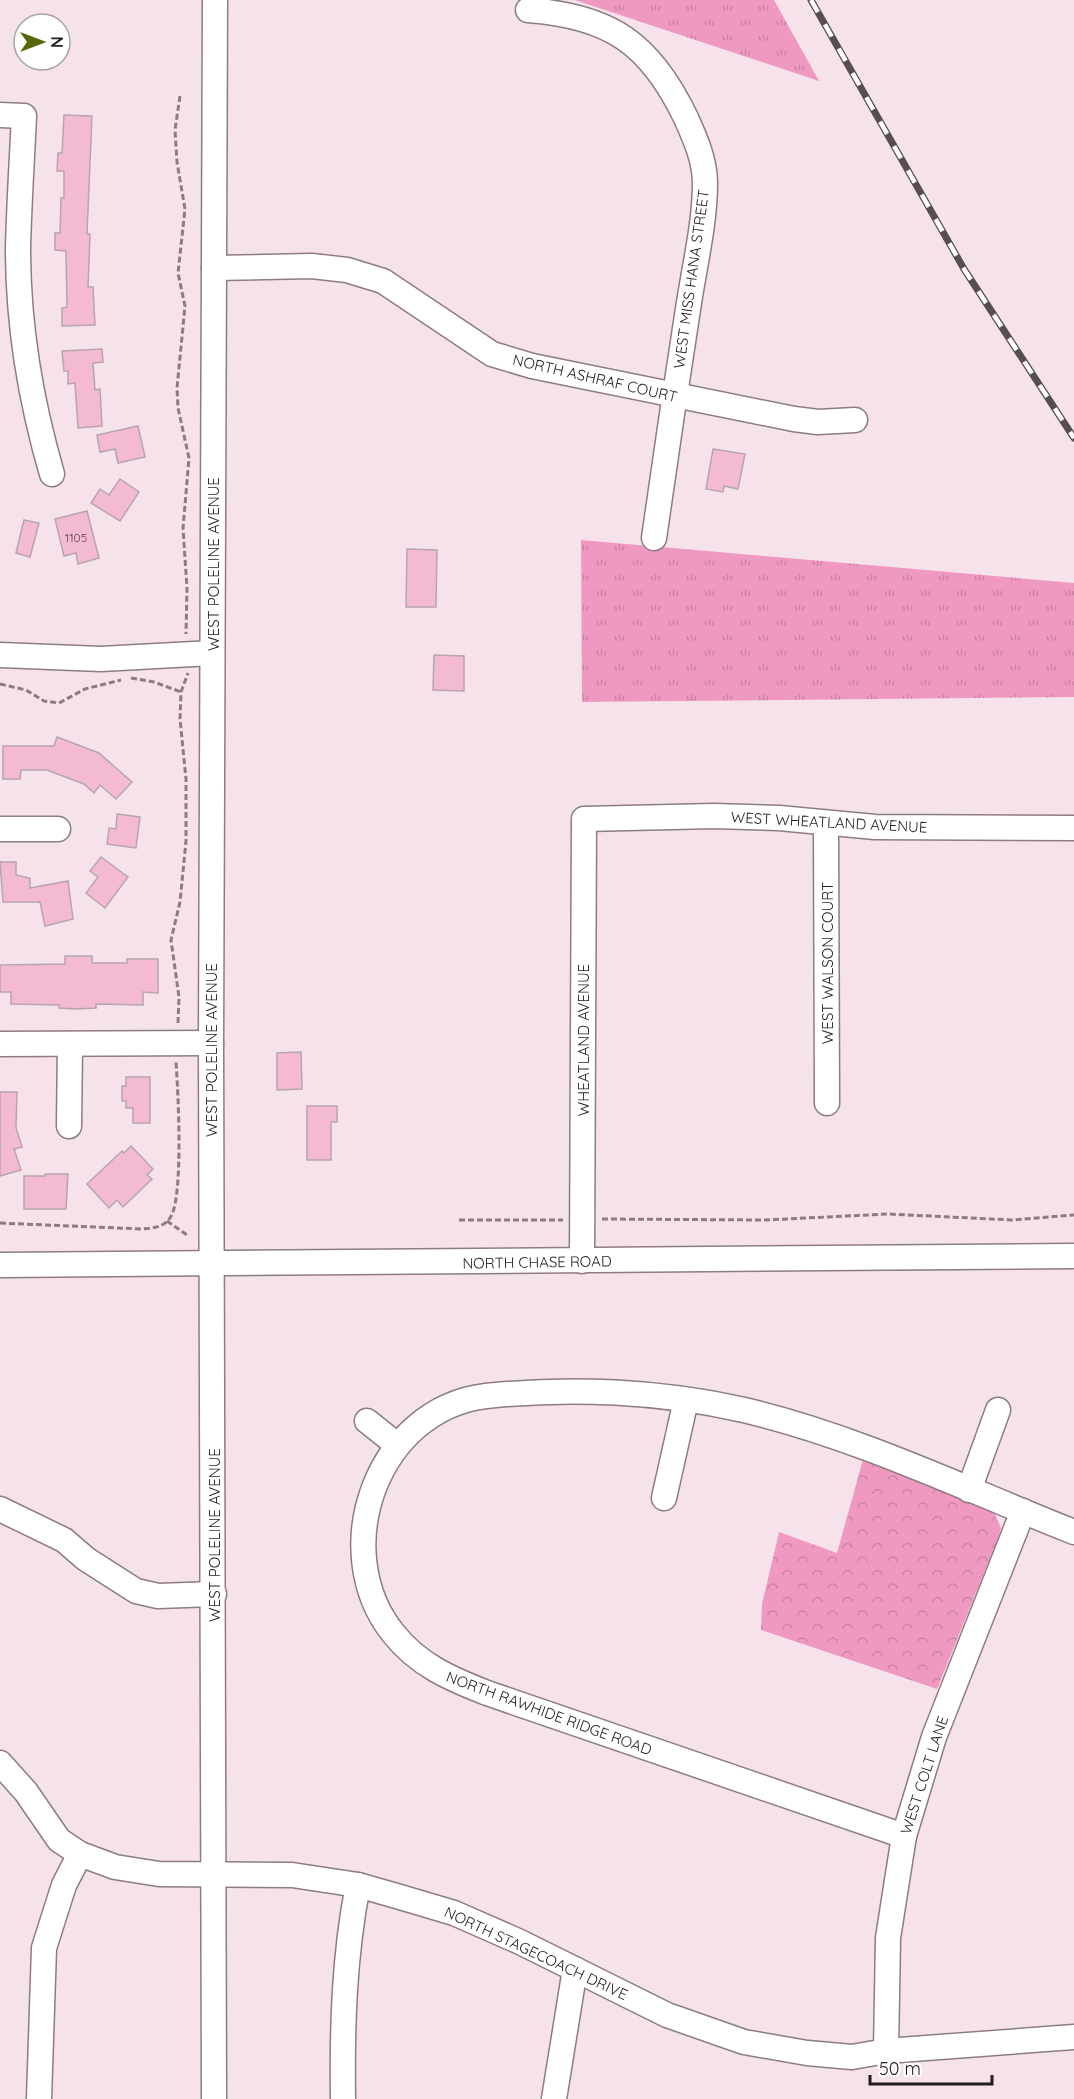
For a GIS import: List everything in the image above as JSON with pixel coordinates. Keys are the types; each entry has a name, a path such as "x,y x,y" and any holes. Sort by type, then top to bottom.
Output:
{"street":[{"name":"WEST POLELINE AVENUE","path":"214,2099 211,1043 215,0"},
{"name":"WEST MISS HANA STREET","path":"528,10 562,12 613,29 644,51 664,78 697,140 705,182 654,538"},
{"path":"0,115 24,116 18,250 22,322 36,420 52,474"},
{"name":"NORTH ASHRAF COURT","path":"214,268 312,266 347,270 383,281 492,354 532,366 675,397 794,419 818,422 855,420"},
{"path":"0,656 101,659 212,653"},
{"name":"WEST WHEATLAND AVENUE","path":"584,819 714,816 922,829 1074,828"},
{"name":"WHEATLAND AVENUE","path":"582,1261 584,819"},
{"name":"WEST WALSON COURT","path":"826,823 827,1103"},
{"path":"0,829 58,829"},
{"path":"0,1044 211,1043"},
{"path":"69,1126 70,1044"},
{"name":"NORTH CHASE ROAD","path":"0,1265 1074,1256"},
{"name":"NORTH RAWHIDE RIDGE ROAD","path":"904,1836 487,1693 430,1668 393,1634 370,1591 364,1564 363,1535 367,1505 376,1479 397,1445 428,1419 460,1403 482,1397 571,1392 687,1400 742,1410 825,1433 1074,1532"},
{"path":"664,1498 687,1400"},
{"path":"969,1490 998,1410"},
{"path":"367,1421 397,1445"},
{"path":"0,1509 64,1540 86,1559 136,1591 158,1596 214,1594"},
{"name":"WEST COLT LANE","path":"886,2051 888,1938 904,1836 934,1737 1023,1511"},
{"name":"NORTH STAGECOACH DRIVE","path":"0,1763 26,1792 59,1840 80,1854 115,1867 159,1874 292,1875 358,1885 454,1913 667,2015 744,2042 807,2053 852,2057 886,2051 1074,2037"},
{"path":"39,2099 44,1948 64,1885 80,1854"},
{"path":"343,2099 345,1971 349,1928 358,1885"},
{"path":"554,2099 575,1969"}],"path":[{"path":"0,1223 141,1229 162,1226 176,1202 180,1097 177,1043 179,997 171,940 180,902 186,841 185,768 180,719 181,692 188,677 185,622 188,588 183,528 189,458 178,408 177,388 185,306 178,273 185,209 177,162 175,130 180,96"},
{"path":"0,684 26,690 44,701 59,703 93,686 129,678 154,682 181,692"},
{"path":"459,1220 765,1220 888,1214 1012,1220 1074,1215"},
{"path":"167,1221 188,1234"}],"green space":[{"path":"575,0 774,0 819,81"},
{"path":"581,540 1074,583 1074,697 582,702"},
{"path":"864,1456 994,1512 1001,1528 937,1689 761,1630 762,1604 779,1532 837,1553"}],"building":[{"path":"64,115 92,116 87,234 90,234 88,287 93,287 95,325 62,326 62,308 67,307 66,251 55,250 55,233 60,233 61,198 64,198 64,171 57,171 58,153 62,153"},
{"path":"102,349 103,362 93,363 95,390 100,389 102,426 78,428 75,383 68,384 68,371 64,371 62,351"},
{"path":"138,426 145,457 118,463 115,449 100,452 97,435"},
{"path":"713,449 745,454 738,489 724,486 723,492 706,489"},
{"path":"120,479 139,492 120,521 91,503 100,489 109,495"},
{"path":"87,511 99,558 78,564 76,553 64,556 55,519"},
{"path":"24,520 39,523 30,557 16,553"},
{"path":"407,549 437,550 436,607 406,607"},
{"path":"434,655 464,656 464,691 433,690"},
{"path":"57,737 99,753 132,782 116,799 100,785 94,793 84,784 47,770 21,770 20,779 3,779 3,746 54,746"},
{"path":"117,814 140,817 136,848 107,844 109,828 116,829"},
{"path":"101,857 128,877 105,908 86,893 98,877 90,871"},
{"path":"0,862 16,862 16,875 30,878 30,888 68,881 73,919 45,926 40,902 3,902"},
{"path":"65,956 92,956 92,963 127,963 127,959 158,959 158,993 143,992 143,1005 96,1004 96,1008 75,1009 59,1008 59,1005 11,1004 11,992 0,992 0,965 65,964"},
{"path":"301,1052 302,1089 277,1090 277,1053"},
{"path":"126,1077 150,1077 150,1123 133,1123 133,1108 126,1108 126,1101 122,1101 122,1086 126,1086"},
{"path":"0,1092 17,1092 16,1128 22,1147 14,1149 21,1170 0,1176"},
{"path":"307,1106 337,1106 337,1122 331,1122 331,1160 307,1160"},
{"path":"131,1146 153,1169 147,1175 152,1179 123,1207 117,1200 109,1208 87,1184 122,1151 124,1153"},
{"path":"45,1174 68,1174 66,1209 24,1209 24,1176 45,1176"}],"railway":[{"path":"811,0 964,269 1074,438"}]}
